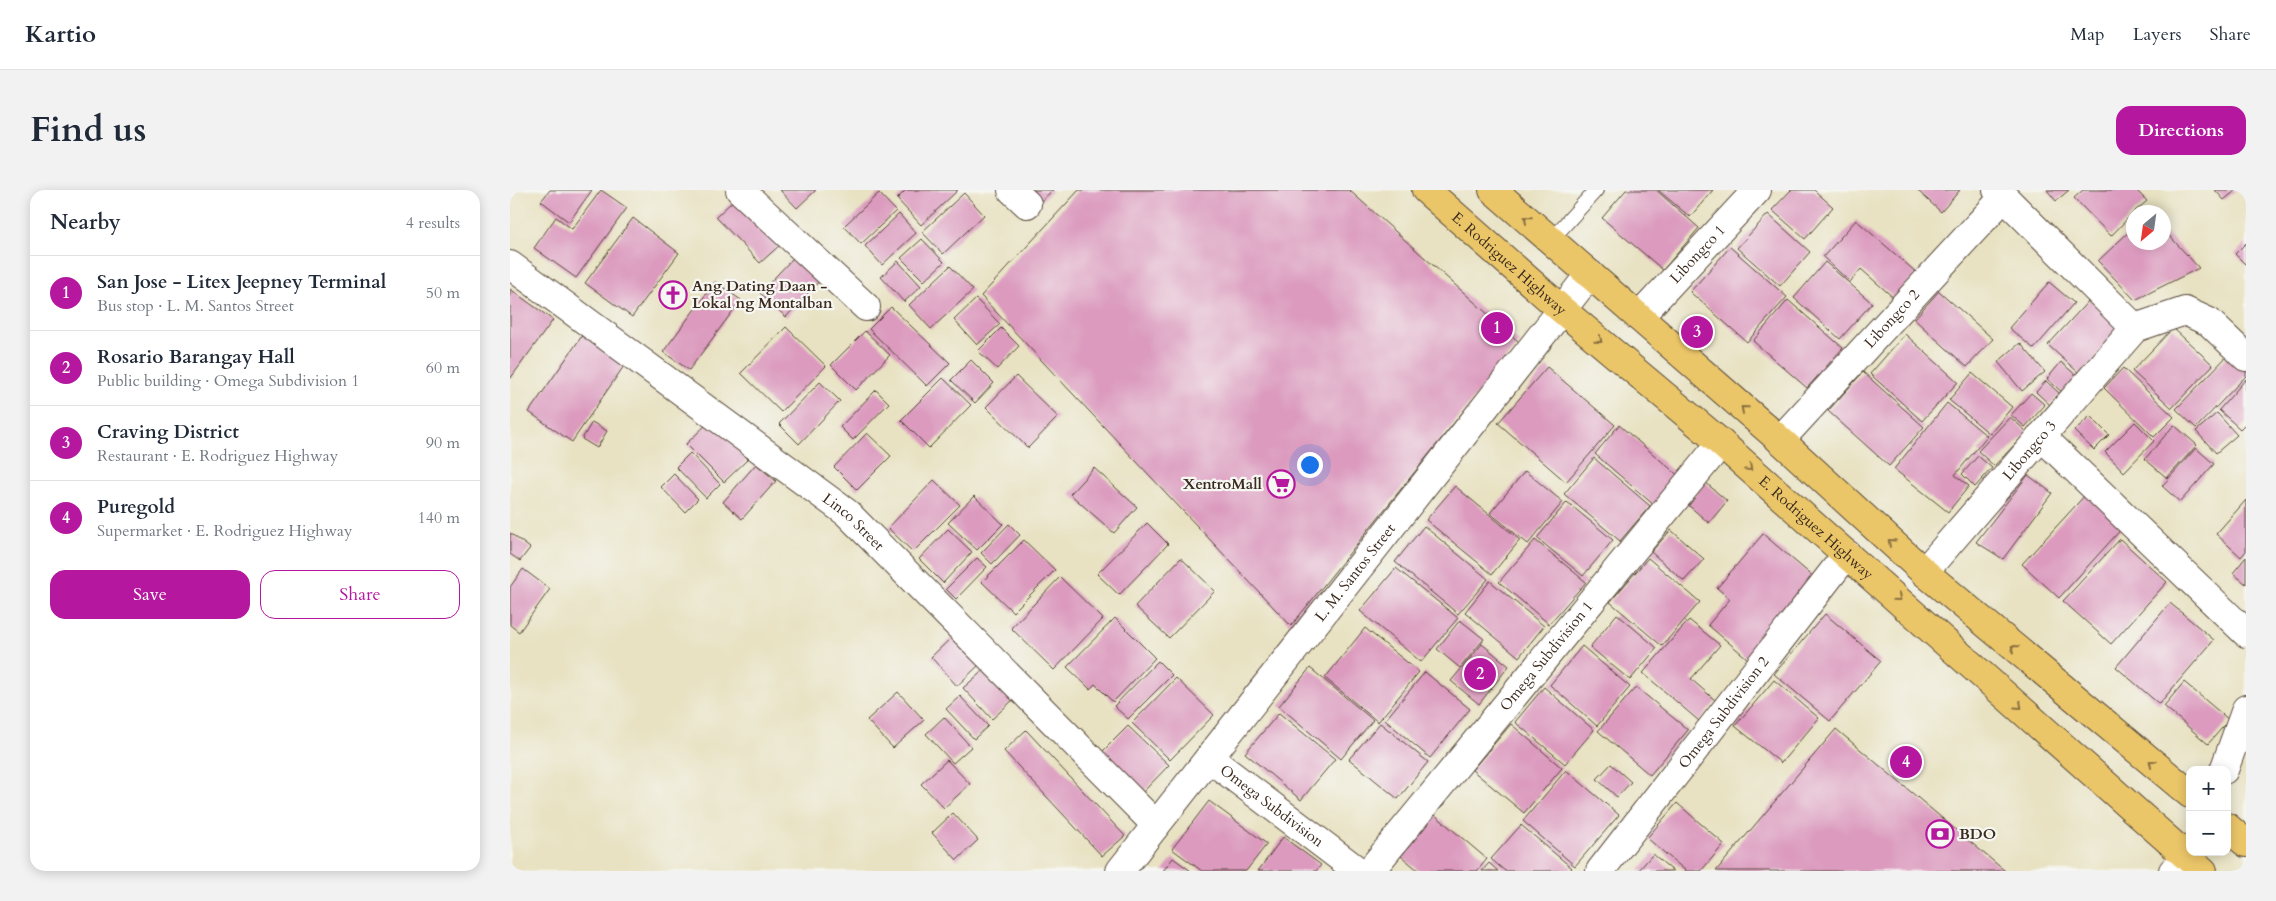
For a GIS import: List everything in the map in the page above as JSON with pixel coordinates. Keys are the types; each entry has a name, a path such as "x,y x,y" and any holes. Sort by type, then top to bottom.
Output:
{"main road":[{"name":"E. Rodriguez Highway","path":"1426,190 1561,310 1721,443 1847,554 2188,866"},
{"path":"1493,190 1780,440 1924,572 2186,791"},
{"path":"2231,830 2246,843"}],"street":[{"path":"740,190 866,307"},
{"name":"Libongco 1","path":"1639,317 1757,190"},
{"path":"2000,194 2135,328 2185,311 2209,322 2246,357"},
{"name":"Libongco 2","path":"1780,440 2000,194"},
{"name":"Linco Street","path":"510,265 847,513 1156,826"},
{"name":"L. M. Santos Street","path":"1120,871 1590,274"},
{"name":"Libongco 3","path":"1924,572 2135,328"},
{"path":"2042,436 2246,633"},
{"name":"Omega Subdivision 1","path":"1370,871 1721,443"},
{"name":"Omega Subdivision 2","path":"1600,871 1847,554"},
{"path":"2225,766 2246,709"},
{"name":"Omega Subdivision","path":"1209,758 1358,871"}],"lane":[{"path":"1550,240 1596,190"}],"building":[{"path":"550,190 592,190 569,222 541,201"},
{"path":"601,190 627,208 576,278 534,248 556,217 572,229"},
{"path":"780,190 816,190 797,208"},
{"path":"906,190 958,190 921,225 897,199"},
{"path":"1030,190 1053,190 1041,201"},
{"name":"XentroMall","path":"1079,190 1349,190 1519,342 1291,626 981,296"},
{"path":"1626,190 1656,190 1699,228 1663,270 1602,218"},
{"path":"1658,190 1713,190 1690,217"},
{"path":"1791,190 1814,190 1833,207 1805,239 1772,210"},
{"path":"1917,190 1960,190 1941,212"},
{"path":"2047,190 2069,190 2056,201"},
{"path":"2083,190 2136,190 2147,201 2142,205 2126,205 2126,220 2111,236 2074,198"},
{"path":"2215,190 2236,190 2224,200"},
{"path":"879,193 896,211 861,244 844,226"},
{"path":"964,193 984,215 943,254 922,232"},
{"path":"737,197 781,244 760,263 716,217"},
{"path":"899,214 916,233 882,265 865,246"},
{"path":"1768,214 1810,252 1780,286 1737,248"},
{"path":"633,218 679,253 632,317 585,283"},
{"path":"1856,220 1917,273 1895,299 1861,269 1850,282 1823,257"},
{"path":"2126,235 2126,250 2171,250 2171,238 2199,268 2135,300 2098,261"},
{"path":"922,239 944,262 924,281 901,258"},
{"path":"2246,243 2246,265 2235,254"},
{"path":"1730,247 1787,297 1747,342 1690,292"},
{"path":"794,257 820,280 786,317 760,293"},
{"path":"898,261 921,286 904,302 881,277"},
{"path":"1825,262 1872,303 1840,339 1794,298"},
{"path":"950,266 973,290 931,329 909,305"},
{"path":"715,282 741,300 689,370 663,352"},
{"path":"2049,282 2074,303 2034,349 2009,328"},
{"path":"510,289 553,320 510,379"},
{"path":"1939,291 1993,339 1967,367 1914,319"},
{"path":"2092,297 2124,327 2081,375 2048,345"},
{"path":"976,299 1000,324 977,345 954,320"},
{"path":"1788,300 1843,348 1807,388 1753,341"},
{"path":"891,307 950,363 927,386 869,329"},
{"path":"786,327 826,366 781,412 741,373"},
{"path":"1001,328 1019,346 997,369 978,351"},
{"path":"2173,328 2213,365 2172,408 2132,371"},
{"path":"586,330 628,360 572,442 529,412"},
{"path":"865,331 890,355 856,390 831,365"},
{"path":"1905,334 1958,382 1922,421 1870,374"},
{"path":"2020,343 2045,372 2022,391 1998,362"},
{"path":"2231,352 2246,366 2246,376 2196,428 2176,409"},
{"path":"971,360 994,383 975,403 951,380"},
{"path":"2061,362 2078,377 2063,393 2047,379"},
{"path":"1547,367 1615,425 1566,482 1498,423"},
{"path":"2123,368 2174,417 2154,437 2104,388"},
{"path":"1863,372 1924,427 1889,466 1828,411"},
{"path":"1972,373 2012,407 1990,434 1949,400"},
{"path":"1016,376 1058,417 1028,448 986,407"},
{"path":"943,378 971,405 929,448 901,420"},
{"path":"2246,379 2246,423 2240,429 2219,410"},
{"path":"2046,381 2060,394 2050,405 2036,392"},
{"path":"820,382 840,401 799,444 779,424"},
{"path":"876,390 889,403 853,440 840,427"},
{"path":"2031,393 2045,405 2025,427 2011,415"},
{"path":"1947,403 1987,436 1955,475 1969,486 1948,512 1894,469"},
{"path":"2217,413 2237,435 2216,453 2196,431"},
{"path":"2090,416 2109,435 2094,450 2074,431"},
{"path":"2010,417 2027,432 1994,466 1978,451"},
{"path":"710,421 748,459 724,482 686,444"},
{"path":"592,422 607,431 597,448 582,439"},
{"path":"2135,422 2154,441 2124,472 2105,452"},
{"path":"1619,425 1680,477 1655,506 1595,454"},
{"path":"2174,425 2197,445 2167,478 2145,459"},
{"path":"867,433 891,456 857,490 834,467"},
{"path":"2196,448 2214,464 2180,502 2162,486"},
{"path":"690,453 720,484 706,498 676,467"},
{"path":"1978,456 1992,468 1975,487 1962,474"},
{"path":"1594,458 1650,506 1620,541 1564,494"},
{"path":"756,464 776,481 742,519 723,502"},
{"path":"1094,468 1137,507 1114,533 1070,494"},
{"path":"1525,471 1563,502 1528,544 1490,513"},
{"path":"674,474 698,499 685,512 661,487"},
{"path":"2028,475 2052,493 2003,559 1976,542"},
{"path":"934,480 960,505 913,552 888,528"},
{"path":"1705,482 1727,501 1709,523 1687,504"},
{"path":"1455,486 1520,540 1492,574 1426,520"},
{"path":"2088,492 2125,525 2059,598 2022,564"},
{"path":"974,496 1003,524 977,550 948,523"},
{"path":"2246,500 2246,551 2241,557 2216,534"},
{"path":"1567,502 1613,540 1583,576 1537,538"},
{"path":"1147,523 1168,544 1119,595 1097,574"},
{"path":"1009,524 1020,535 992,564 981,553"},
{"path":"1424,526 1488,579 1458,614 1395,562"},
{"path":"948,529 972,552 943,583 919,559"},
{"path":"1671,530 1704,559 1684,581 1651,552"},
{"path":"510,533 530,548 520,561 510,554"},
{"path":"1763,534 1816,579 1748,659 1708,625 1730,599 1717,588"},
{"path":"2120,539 2167,582 2111,644 2063,601"},
{"path":"1024,540 1055,570 1013,612 982,582"},
{"path":"1535,540 1586,582 1549,624 1499,582"},
{"path":"2246,557 2246,584 2233,573"},
{"path":"977,558 987,567 956,599 946,589"},
{"path":"1181,558 1215,591 1169,638 1135,606"},
{"path":"1648,558 1700,602 1662,646 1610,602"},
{"path":"1396,568 1458,618 1421,662 1360,611"},
{"path":"523,569 550,589 519,632 510,625 510,587"},
{"path":"1060,577 1103,619 1054,670 1011,628"},
{"path":"1490,581 1544,626 1519,657 1465,612"},
{"path":"2170,603 2214,640 2159,704 2116,667"},
{"path":"1617,614 1657,648 1630,680 1590,647"},
{"path":"1825,614 1881,661 1830,721 1774,674"},
{"path":"1115,618 1155,658 1113,702 1095,684 1090,689 1067,667"},
{"path":"1460,620 1484,639 1460,668 1437,649"},
{"path":"1689,620 1720,645 1691,679 1716,701 1699,721 1643,673"},
{"path":"1365,628 1419,672 1378,722 1325,678"},
{"path":"953,636 980,664 957,686 931,657"},
{"path":"1482,644 1509,666 1479,704 1451,681"},
{"path":"1582,646 1630,687 1597,726 1550,685"},
{"path":"1158,661 1172,675 1128,719 1114,706"},
{"path":"1310,668 1373,720 1341,759 1279,706"},
{"path":"985,669 1014,699 992,719 963,688"},
{"path":"1425,672 1470,709 1430,758 1385,720"},
{"path":"1176,678 1214,715 1170,760 1132,723"},
{"path":"1774,680 1819,718 1781,763 1735,726"},
{"path":"2184,682 2229,720 2208,744 2164,706"},
{"path":"1544,687 1594,730 1565,764 1515,722"},
{"path":"1636,687 1688,730 1650,775 1598,731"},
{"path":"898,692 924,720 893,748 867,720"},
{"path":"960,696 988,726 974,739 946,709"},
{"path":"1279,713 1335,759 1301,800 1245,753"},
{"path":"944,717 971,747 953,763 926,734"},
{"path":"1380,723 1428,762 1398,799 1349,759"},
{"path":"1511,724 1562,768 1524,813 1472,770"},
{"path":"1128,726 1169,765 1143,792 1102,752"},
{"path":"1836,729 2005,871 1716,871"},
{"path":"1026,730 1125,836 1102,856 1004,751"},
{"path":"947,760 970,784 944,808 921,784"},
{"path":"1611,764 1631,782 1617,797 1597,779"},
{"path":"1566,770 1619,815 1575,866 1523,821"},
{"path":"1209,801 1267,844 1246,871 1202,871 1172,849"},
{"path":"1677,803 1724,844 1701,871 1686,871 1647,838"},
{"path":"953,813 978,840 957,860 932,833"},
{"path":"1435,815 1487,859 1477,871 1419,871 1401,856"},
{"path":"1521,825 1572,868 1569,871 1505,871 1491,859"},
{"path":"1283,837 1321,865 1316,871 1258,871"},
{"path":"1653,854 1673,871 1638,871"},
{"path":"1173,858 1191,871 1163,871"},
{"path":"1489,863 1498,871 1482,871"}],"place":[{"name":"Ang Dating Daan - Lokal ng Montalban","path":"673,295"},
{"name":"San Jose - Litex Jeepney Terminal","path":"1497,328"},
{"name":"Craving District","path":"1697,332"},
{"name":"XentroMall","path":"1281,484"},
{"name":"Rosario Barangay Hall","path":"1480,674"},
{"name":"Puregold","path":"1906,762"},
{"name":"BDO","path":"1940,834"}]}
